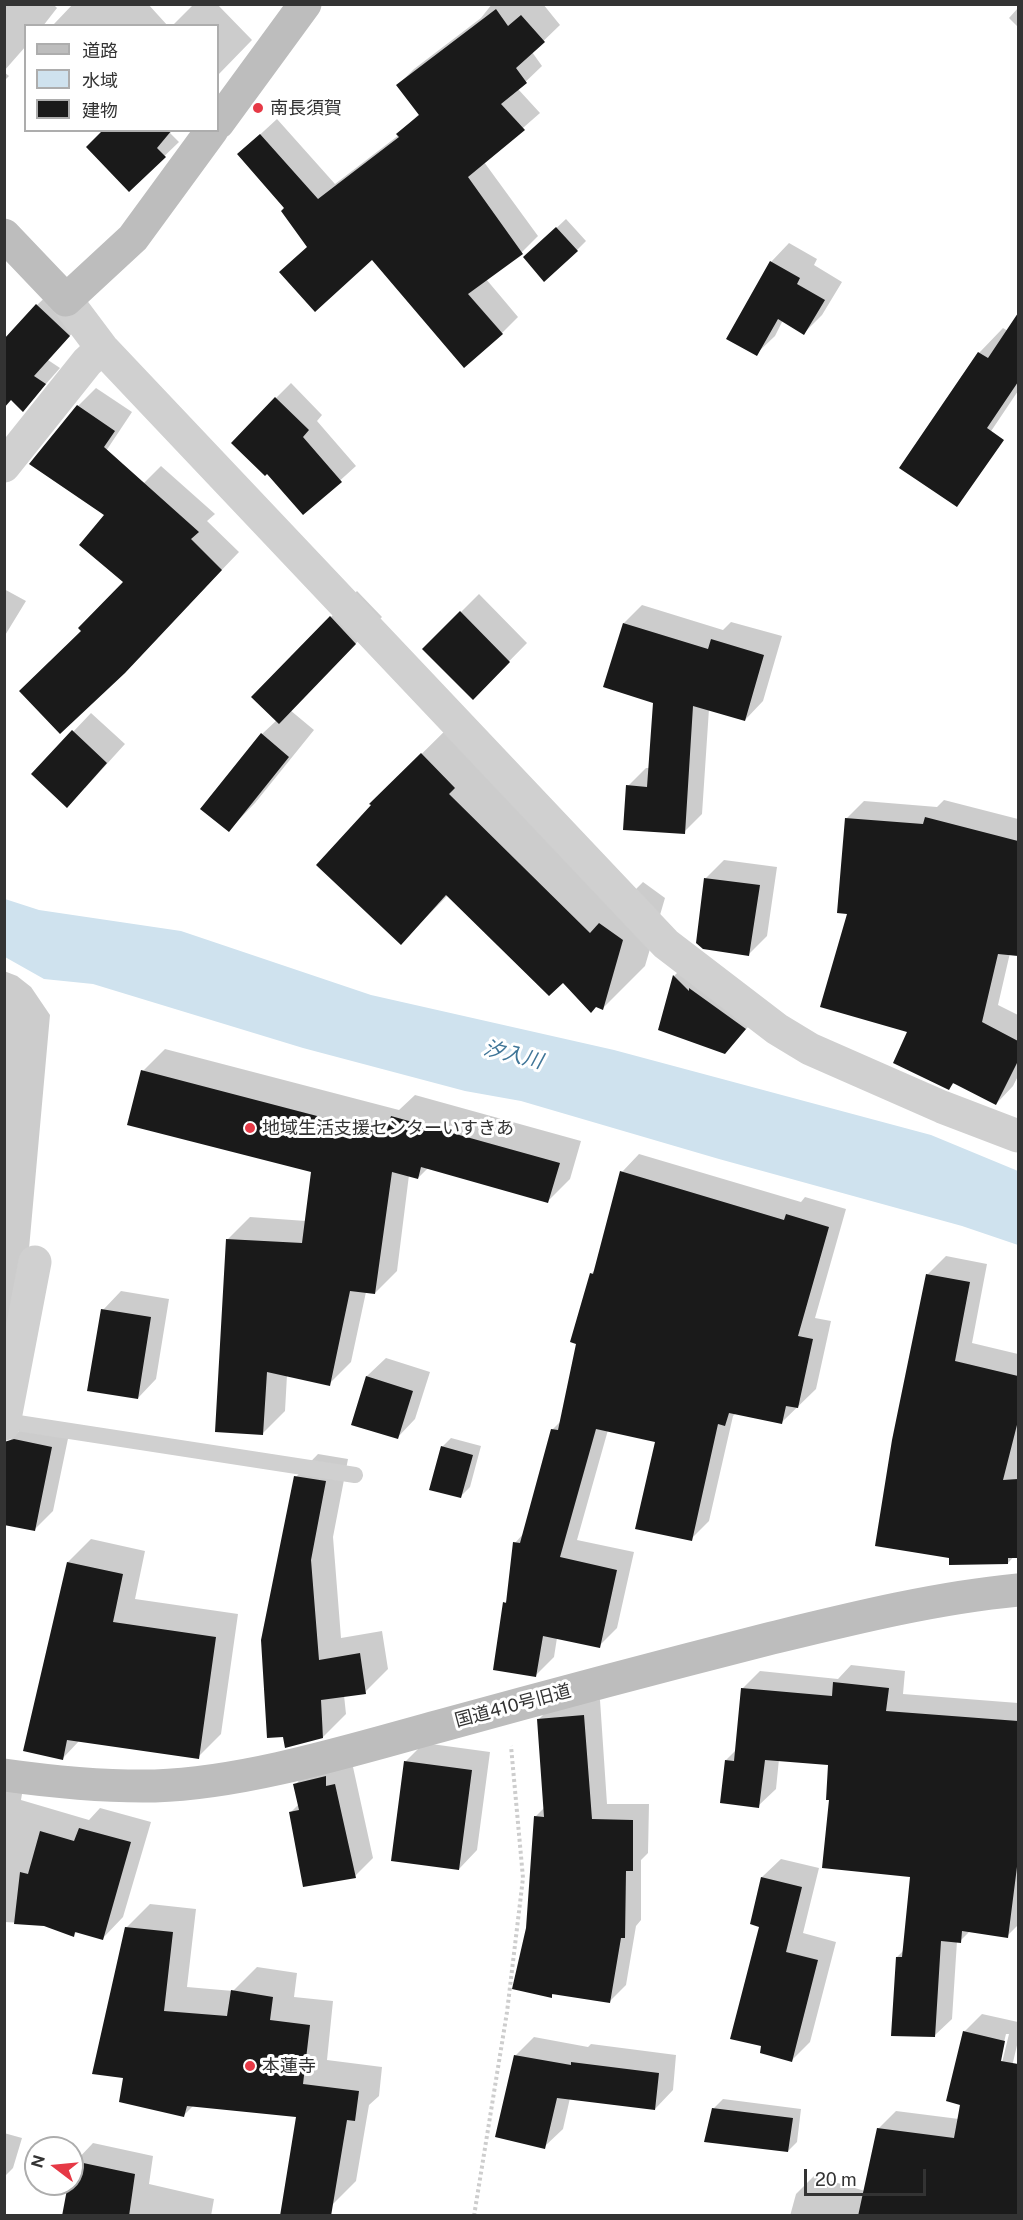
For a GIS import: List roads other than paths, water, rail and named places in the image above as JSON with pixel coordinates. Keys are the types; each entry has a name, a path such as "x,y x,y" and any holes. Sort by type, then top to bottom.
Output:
{"street":[{"path":"219,122 305,4"},
{"path":"66,300 133,238 211,132"},
{"path":"4,235 66,300 102,348 666,944 777,1029 810,1049 942,1107 1018,1136"},
{"path":"4,466 87,362 102,348"},
{"path":"5,1423 35,1262"},
{"name":"国道410号旧道","path":"4,1776 65,1783 156,1786 220,1778 318,1759 507,1707 829,1624 925,1604 1018,1590"}],"lane":[{"path":"5,1423 355,1474"}],"water":[{"name":"汐入川","path":"5,899 39,910 181,931 371,995 614,1050 931,1135 1018,1171 1018,1245 962,1226 719,1159 521,1101 465,1091 303,1048 93,984 44,979 5,957"}],"place":[{"name":"南長須賀","path":"258,108"},
{"name":"地域生活支援センターいすきあ","path":"250,1128"},
{"name":"本蓮寺","path":"250,2066"}]}
